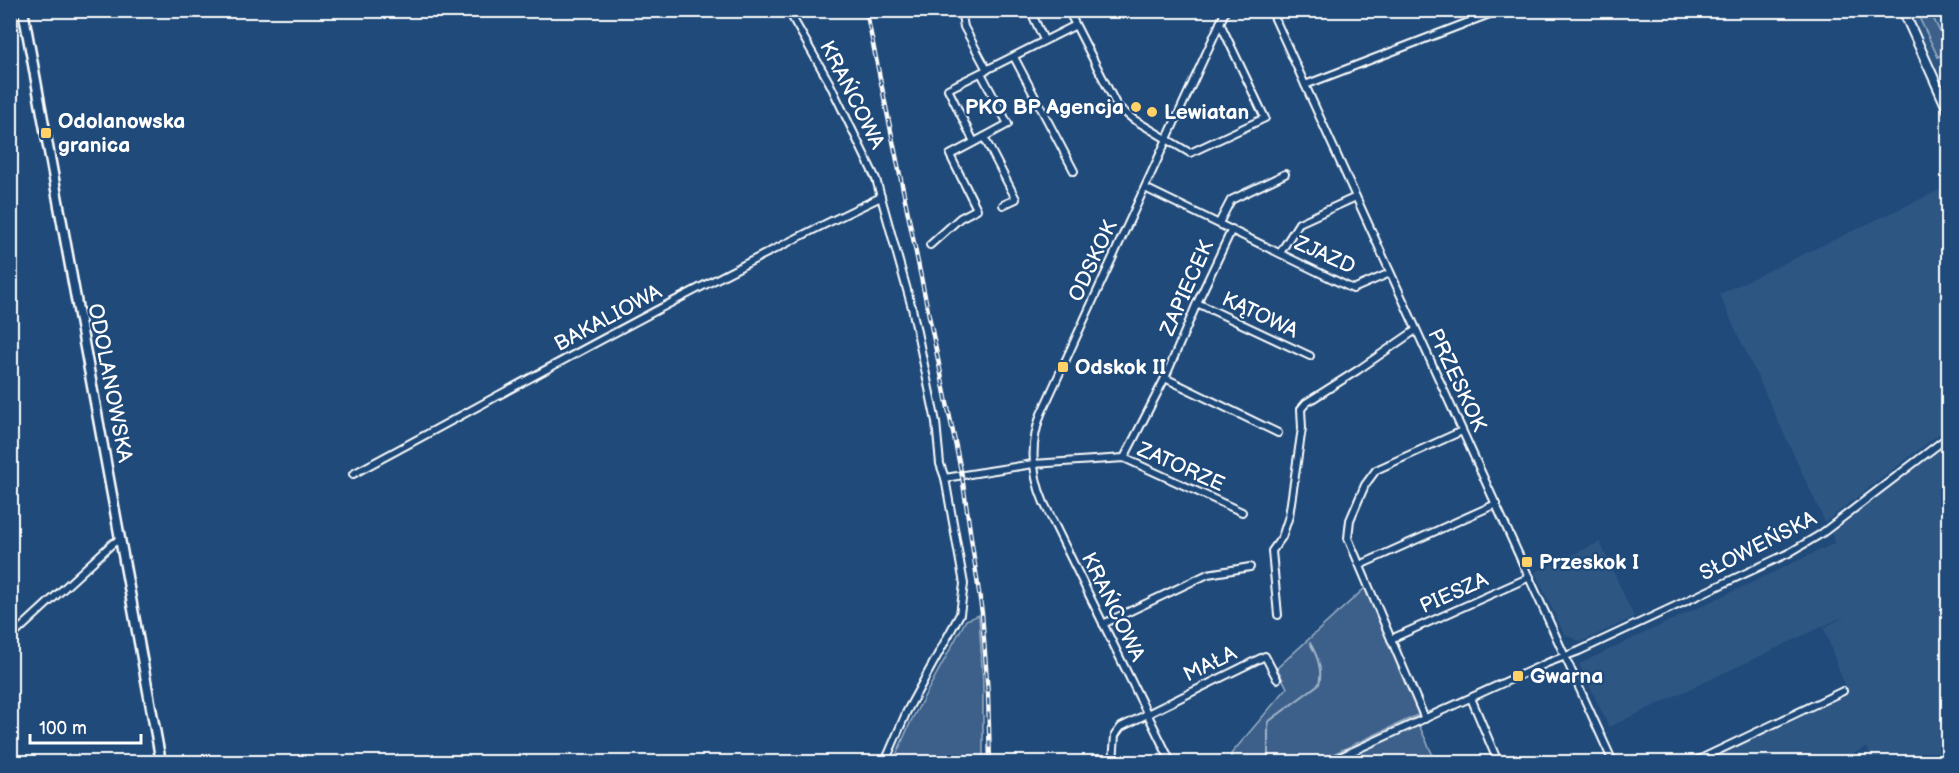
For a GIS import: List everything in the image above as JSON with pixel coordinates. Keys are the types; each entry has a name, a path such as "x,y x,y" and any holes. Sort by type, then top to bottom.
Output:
{"main road":[{"name":"ODOLANOWSKA","path":"23,10 161,762"}],"street":[{"name":"KRAŃCOWA","path":"788,10 829,82 876,179 912,308 936,422 940,464 945,478 964,584 960,614 907,711 885,762"},
{"path":"930,245 960,218 977,209 950,155 1008,124 964,27 961,10"},
{"path":"1030,10 1044,40"},
{"path":"1068,10 1116,106 1133,119 1190,153 1265,118 1220,23"},
{"name":"ODSKOK","path":"1033,464 1035,435 1041,414 1226,10"},
{"name":"PRZESKOK","path":"1271,10 1613,762"},
{"path":"1305,85 1500,10"},
{"path":"1903,10 1948,110"},
{"path":"974,142 948,88 1074,26"},
{"path":"1014,57 1074,171"},
{"path":"984,137 1016,199 1003,206"},
{"path":"1219,223 1231,200 1286,174"},
{"name":"ZJAZD","path":"1145,188 1353,289 1390,273"},
{"name":"BAKALIOWA","path":"353,474 813,229 881,197"},
{"name":"ZJAZD","path":"1280,253 1299,223 1356,197"},
{"name":"ZAPIECEK","path":"1124,458 1165,378 1232,229"},
{"name":"KĄTOWA","path":"1197,303 1310,356"},
{"path":"1278,615 1272,551 1282,537 1289,516 1301,436 1301,408 1416,330"},
{"path":"1165,378 1278,433"},
{"path":"1425,719 1348,538 1348,530 1350,520 1371,475 1383,466 1462,431"},
{"name":"SŁOWEŃSKA","path":"1565,656 1805,544 1948,437"},
{"name":"ZATORZE","path":"1033,464 1124,458 1242,512"},
{"path":"945,478 1033,464"},
{"name":"KRAŃCOWA","path":"1033,464 1044,503 1171,762"},
{"path":"1360,565 1496,504"},
{"path":"10,638 112,543 121,540"},
{"path":"1103,624 1208,574 1250,567"},
{"name":"PIESZA","path":"1391,639 1530,578"},
{"name":"MAŁA","path":"1147,714 1265,656 1277,679"},
{"path":"1329,762 1565,656"},
{"path":"1694,762 1843,691"},
{"path":"1471,698 1498,762"},
{"path":"1113,762 1118,730 1147,714"}],"shaded area":[{"path":"1909,11 1948,11 1948,76 1943,81"},
{"path":"1916,11 1930,11 1948,49 1938,57"},
{"path":"1948,186 1948,427 1825,522 1719,294"},
{"path":"1948,443 1948,762 1873,762 1867,747 1835,762 1704,762 1848,695 1824,628 1847,615 1609,727 1579,664 1835,543 1831,533"},
{"path":"1600,542 1634,617 1581,642 1564,634 1535,572"},
{"path":"1365,588 1420,714 1316,762 1230,762 1231,754 1287,688 1277,668"},
{"path":"979,615 983,684 983,762 893,762 911,721 966,620"},
{"path":"1418,723 1436,762 1333,762"}],"waterway":[{"path":"1268,762 1268,722 1319,684 1319,663 1310,643"}],"railway":[{"path":"866,10 962,476 982,613 990,762"}],"place":[{"name":"PKO BP Agencja","path":"1136,107"},
{"name":"Lewiatan","path":"1152,112"},
{"name":"Odolanowska granica","path":"46,133"},
{"name":"Odskok II","path":"1063,367"},
{"name":"Przeskok I","path":"1527,562"},
{"name":"Gwarna","path":"1518,676"}]}
